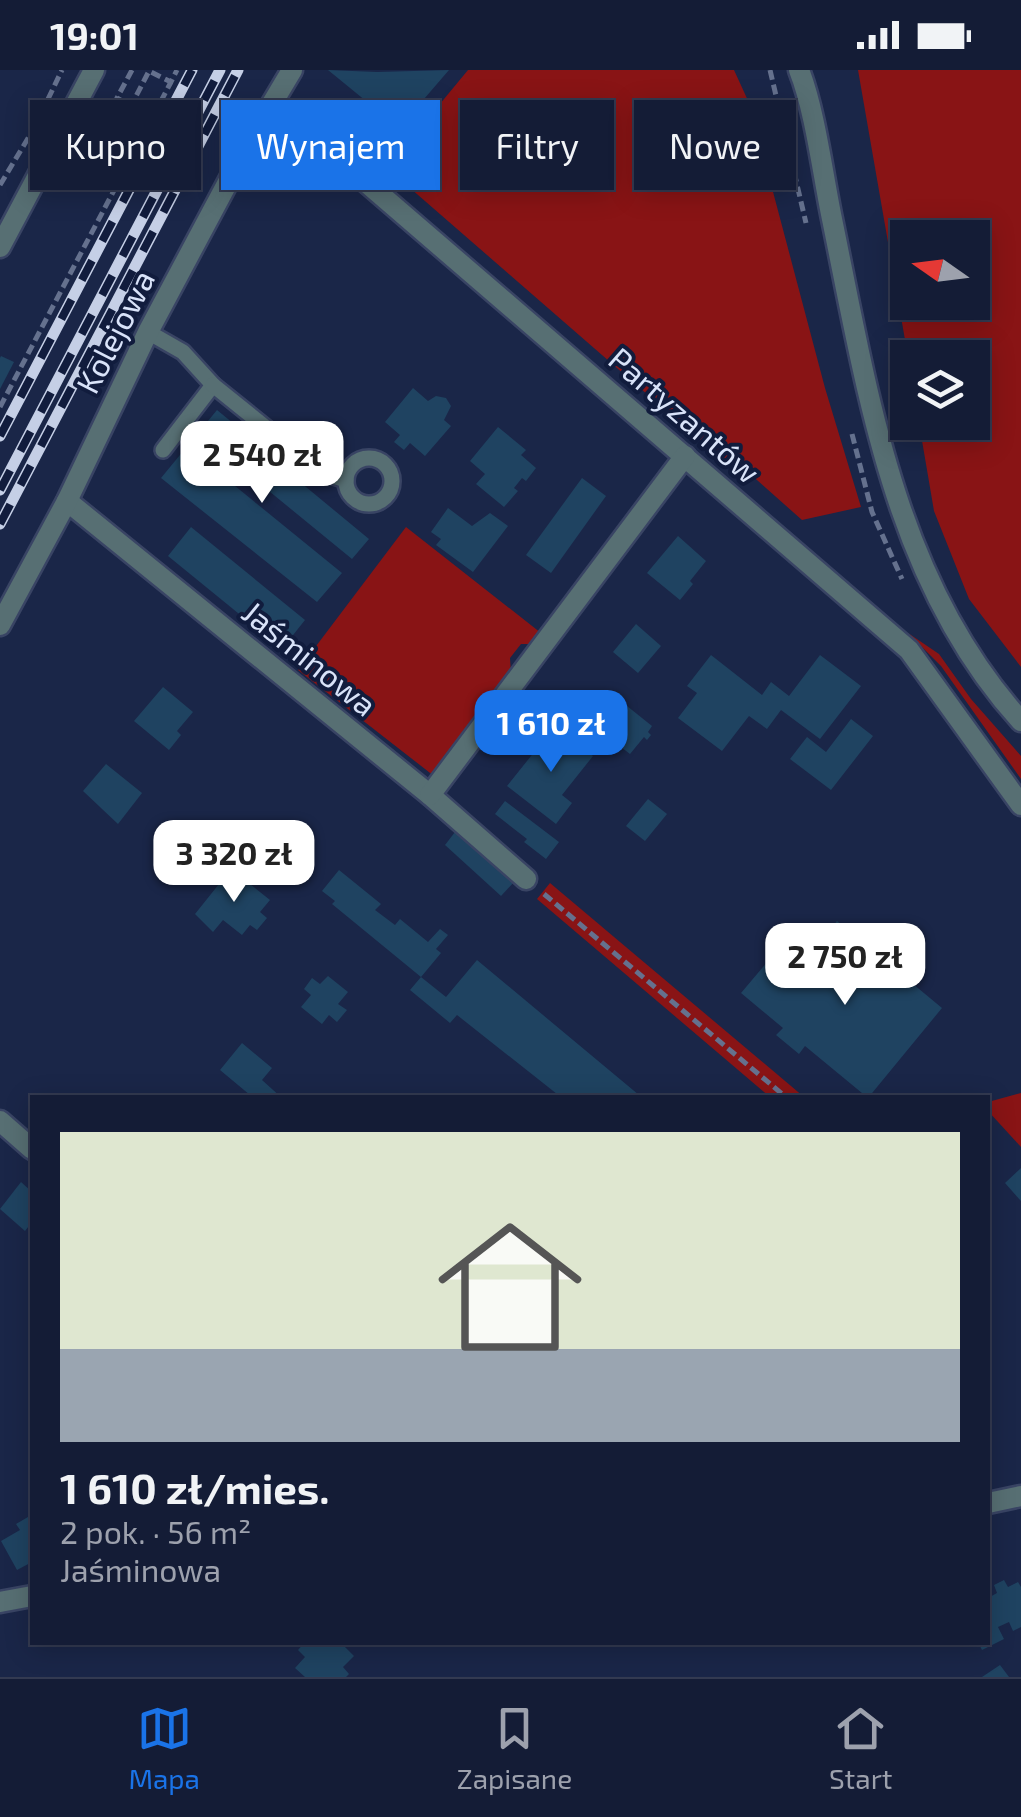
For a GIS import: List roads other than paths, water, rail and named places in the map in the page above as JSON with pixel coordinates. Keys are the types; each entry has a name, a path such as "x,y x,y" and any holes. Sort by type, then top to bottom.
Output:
{"street":[{"path":"0,247 94,70"},
{"name":"Kolejowa","path":"276,100 292,70"},
{"path":"799,70 879,442 900,514 922,568 949,618 985,675 1021,720"},
{"name":"Kolejowa","path":"0,625 224,190"},
{"name":"Partyzantów","path":"375,190 909,650 1021,805"},
{"path":"430,794 685,456"},
{"name":"Jaśminowa","path":"67,501 430,794 526,879"},
{"path":"0,1121 30,1147"},
{"path":"990,1502 1021,1496"},
{"path":"0,1602 30,1596"}],"lane":[{"path":"148,332 183,352 212,386 321,472 346,480"},
{"path":"162,450 212,386"}],"railway":[{"path":"0,436 192,70"},
{"path":"0,490 220,70"},
{"path":"0,524 238,70"}]}
